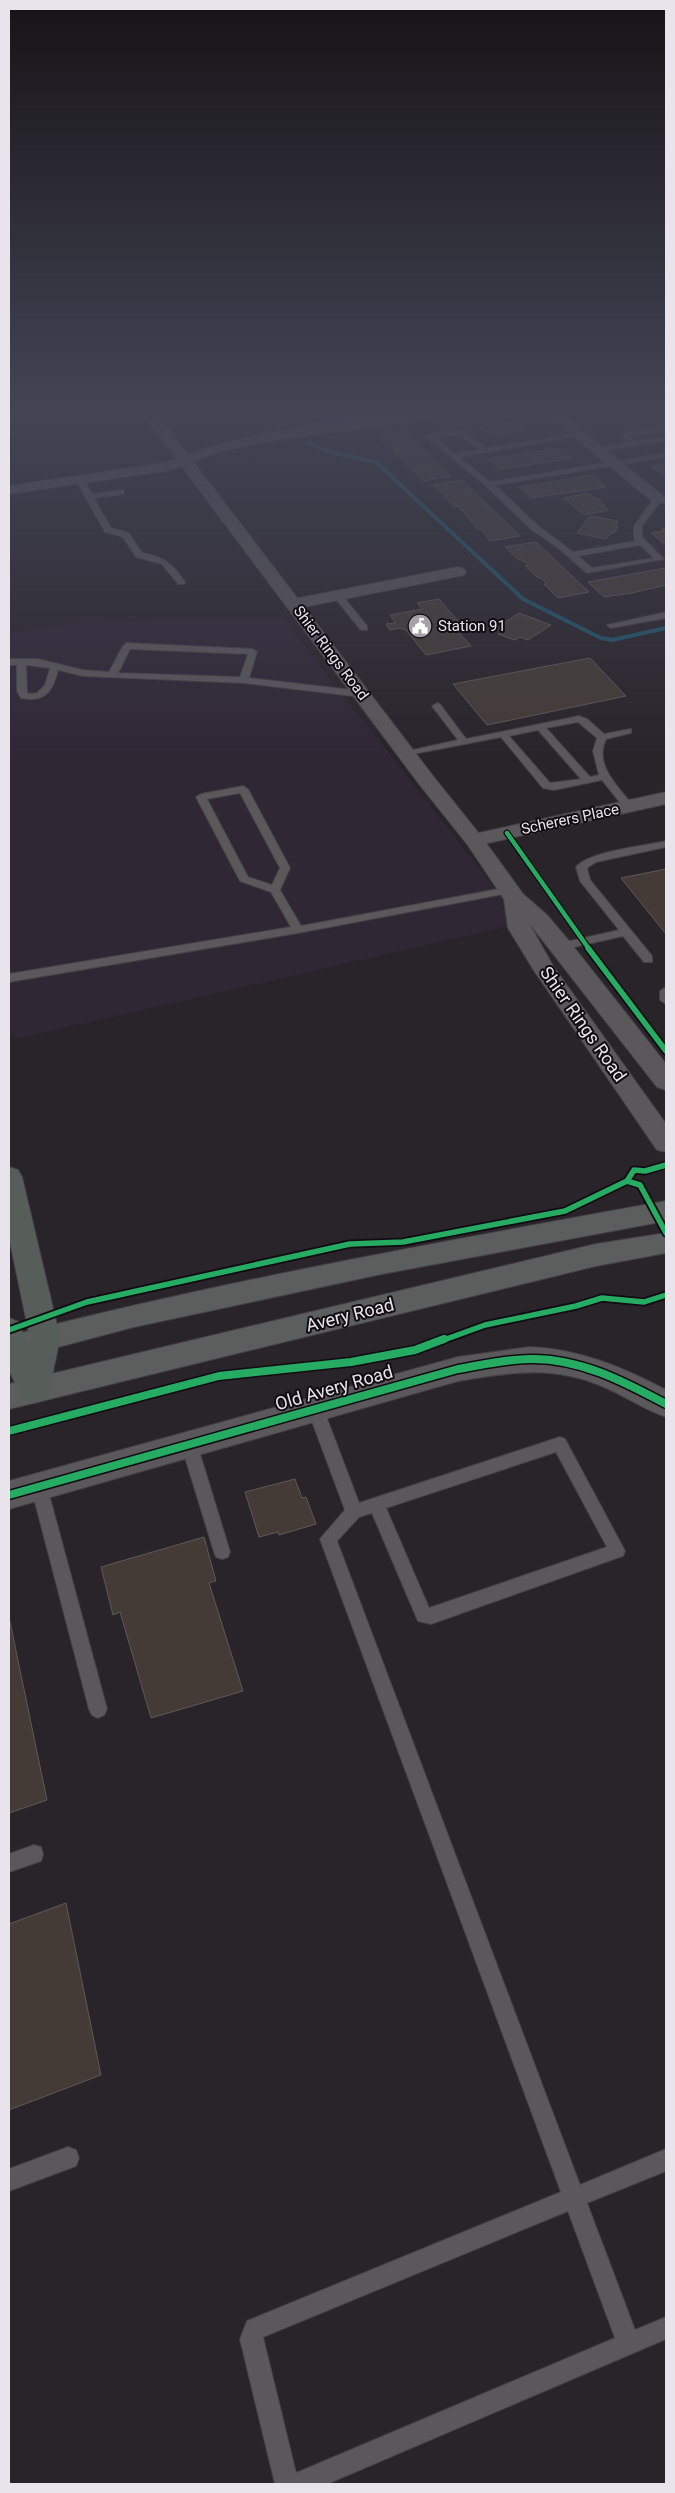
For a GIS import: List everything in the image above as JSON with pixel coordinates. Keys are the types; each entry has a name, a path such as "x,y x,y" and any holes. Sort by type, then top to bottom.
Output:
{"highway":[{"path":"9,1177 45,1338 21,1394"},
{"path":"10,1342 21,1394"}],"main road":[{"name":"Shier Rings Road","path":"233,525 406,754 474,840 512,894 562,946 658,1068"},
{"path":"294,604 458,572"},
{"name":"Scherers Place","path":"474,840 666,798"},
{"name":"Shier Rings Road","path":"512,894 518,928 544,969 666,1143"},
{"path":"544,969 564,977 580,988 658,1068 666,1095"},
{"path":"10,1342 45,1338 134,1316 382,1263 666,1211"},
{"name":"Avery Road","path":"21,1394 596,1255 666,1244"},
{"name":"Old Avery Road","path":"9,1495 458,1369 530,1359 564,1361 593,1369 623,1380 666,1404"}],"lane":[{"path":"105,525 108,530 126,535 139,555 156,557 168,563 181,582"},
{"path":"532,525 590,571 663,558"},
{"path":"639,525 638,538 663,558"},
{"path":"572,555 642,542"},
{"path":"338,596 364,628"},
{"path":"611,625 666,615"},
{"path":"112,675 127,646 253,652 244,680"},
{"path":"9,662 38,662 83,672 112,675 244,680 361,694"},
{"path":"21,662 22,691 24,696 31,697 48,692 55,666"},
{"path":"437,706 464,742"},
{"path":"406,754 579,719 584,720 602,737"},
{"path":"540,727 587,780"},
{"path":"628,731 602,737 597,745 597,751 604,777 629,806"},
{"path":"503,734 547,786 554,787 604,777"},
{"path":"275,890 285,868 243,789 201,797 244,879 275,890 298,930"},
{"path":"648,959 585,881 581,867 593,860 666,844"},
{"path":"9,978 512,894"},
{"path":"562,946 626,932"},
{"path":"666,991 666,1000"},
{"path":"315,1408 354,1512"},
{"path":"189,1444 222,1552"},
{"path":"377,1505 424,1615 431,1616 617,1551 560,1444 354,1512 328,1540 629,2344"},
{"path":"39,1487 98,1709"},
{"path":"9,1863 34,1854"},
{"path":"9,2180 68,2158"},
{"path":"289,2484 286,2483 251,2339 255,2329 666,2160"},
{"path":"299,2484 666,2328"}],"shaded area":[{"path":"283,618 522,923 20,1038 9,1034 9,633 81,622"}],"building":[{"path":"475,525 509,525 520,536 490,541 481,529 478,529"},
{"path":"583,525 616,525 615,527 618,527 606,539 577,533"},
{"path":"662,529 666,529 666,545 651,533 663,531"},
{"path":"536,542 589,592 558,598 544,584 547,584 541,578 538,578 525,566 528,565 519,560 505,547"},
{"path":"666,568 666,585 632,593 604,597 588,582"},
{"name":"Station 91","path":"439,599 458,621 450,623 471,646 426,655 406,630 400,628 390,630 386,624 396,623 390,615 422,609 417,603"},
{"path":"519,613 551,625 528,640 520,637 514,640 498,634 504,631 496,628"},
{"path":"590,658 626,696 487,725 453,684"},
{"path":"666,869 666,934 621,878"},
{"path":"295,1479 302,1498 306,1497 316,1524 279,1535 278,1532 259,1537 245,1492"},
{"path":"204,1537 216,1581 209,1583 243,1691 151,1718 120,1612 113,1615 101,1567"},
{"path":"9,1617 47,1800 9,1813"},
{"path":"66,1903 101,2075 9,2110 9,1924"}],"waterway":[{"path":"444,525 523,599 601,638 612,640 666,628"}],"cycle path":[{"path":"507,833 577,933 666,1051"},
{"path":"9,1330 87,1302 350,1244 403,1242 565,1211 627,1181 634,1170 645,1171 666,1165"},
{"path":"627,1181 640,1185 666,1233"},
{"path":"9,1431 219,1376 351,1362 415,1350 485,1325 576,1306 602,1298 644,1302 666,1295"},
{"path":"9,1495 458,1369 503,1362 530,1359 566,1362 601,1372 666,1404"}],"place":[{"name":"Station 91","path":"420,626"}]}
